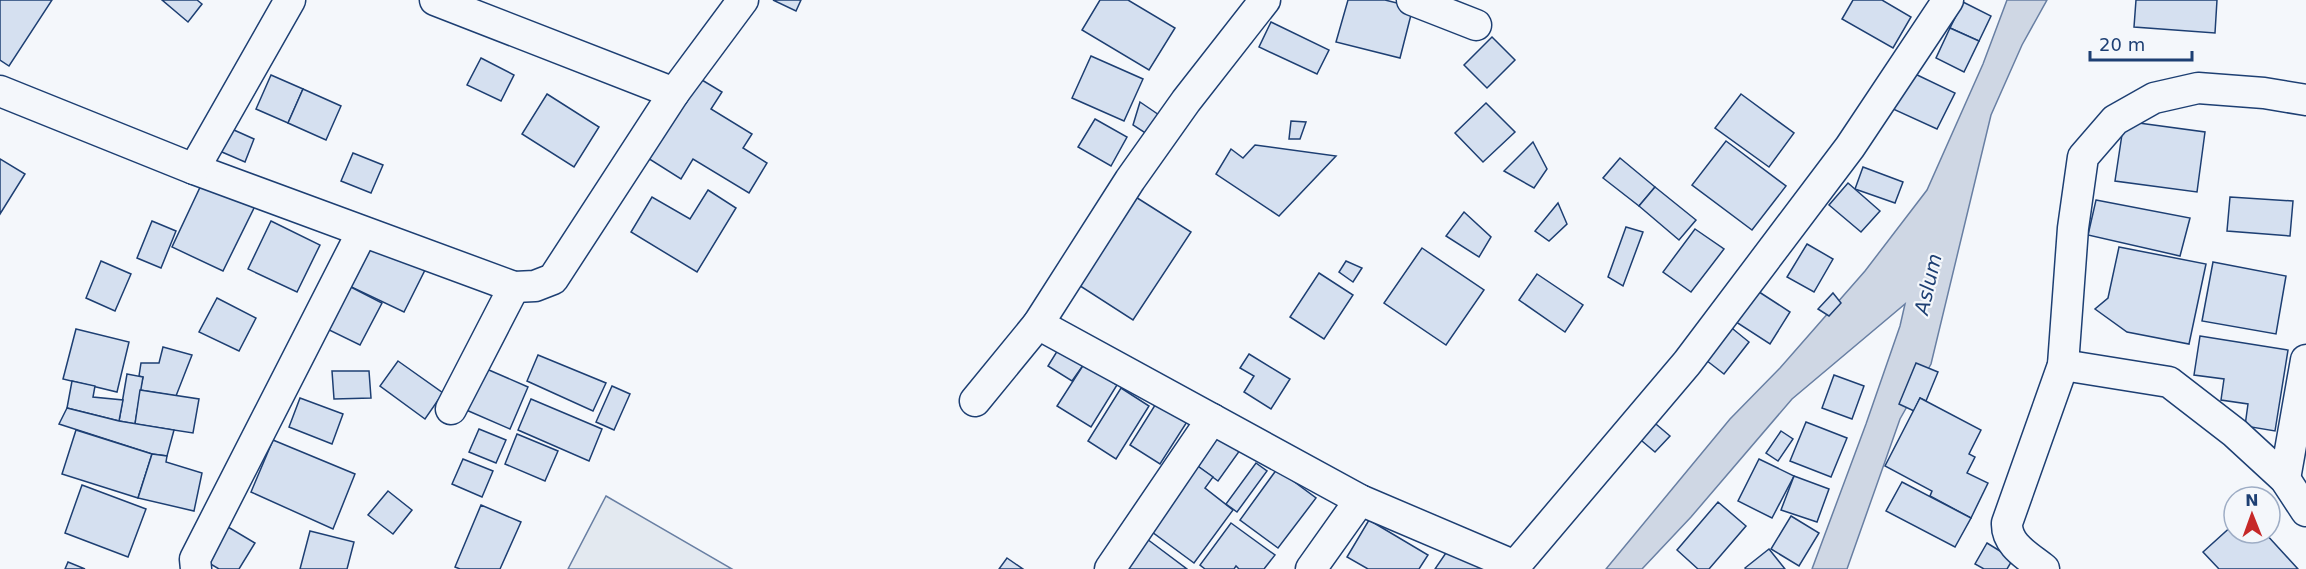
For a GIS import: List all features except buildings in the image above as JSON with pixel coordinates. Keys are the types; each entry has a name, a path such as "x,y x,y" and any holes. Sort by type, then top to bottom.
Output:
{"street":[{"path":"194,169 290,0"},
{"path":"435,0 674,93"},
{"path":"0,91 194,169 362,232 514,287 536,286 553,279 674,93 743,0"},
{"path":"975,401 1038,324 1130,180 1186,101 1265,0"},
{"path":"1412,0 1476,25"},
{"path":"1038,324 1360,500 1515,566 1687,363 1850,147 1948,0"},
{"path":"2044,569 2010,541 2007,523 2063,365 2073,228 2083,157 2115,120 2154,98 2198,88 2264,93 2306,100"},
{"path":"196,569 195,559 362,232"},
{"path":"452,409 514,287"},
{"path":"2286,479 2306,360"},
{"path":"2063,365 2169,382 2235,432 2286,479 2306,511"},
{"path":"1110,569 1212,419"},
{"path":"1311,569 1360,500"}],"shaded area":[{"path":"606,496 732,569 568,569"}],"water":[{"name":"Aslum","path":"2007,0 2047,0 2022,45 1991,115 1931,364 1900,419 1847,569 1812,569 1866,424 1900,326 1905,304 1792,399 1691,517 1642,569 1606,569 1730,419 1780,368 1865,271 1927,190 1983,64"}]}
